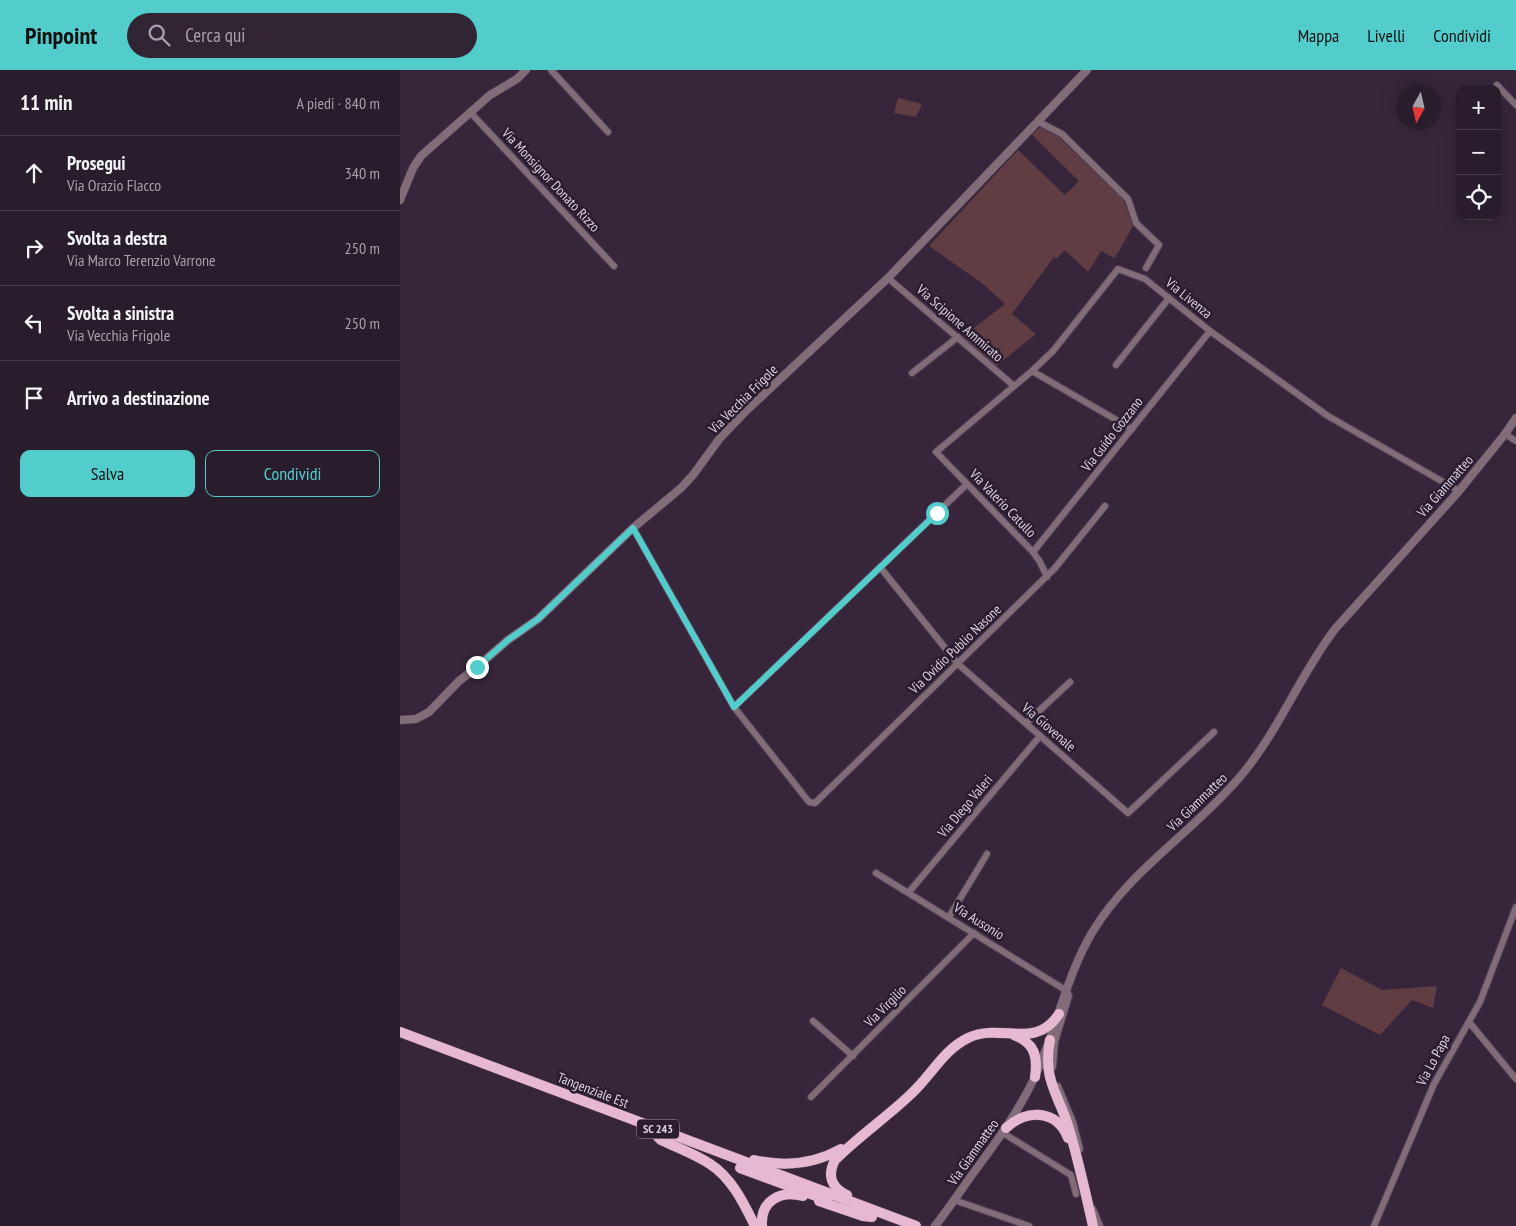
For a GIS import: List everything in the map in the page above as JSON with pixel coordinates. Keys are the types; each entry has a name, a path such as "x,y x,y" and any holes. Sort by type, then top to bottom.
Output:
{"highway":[{"path":"895,1222 888,1213 841,1192 832,1182 830,1174 833,1163 855,1141 918,1088 951,1049 974,1035 1004,1032 1026,1035 1040,1032 1050,1026 1059,1014"},
{"name":"Tangenziale Est","path":"400,1032 895,1222"},
{"path":"1004,1032 1021,1038 1032,1047 1036,1057 1035,1077"},
{"name":"Tangenziale Est","path":"400,1040 872,1216 916,1226"},
{"path":"1050,1040 1048,1063 1051,1084 1070,1132 1090,1207 1093,1226"},
{"path":"1004,1131 1020,1118 1033,1114 1054,1120 1062,1128 1068,1140 1089,1226"},
{"path":"658,1137 701,1158 720,1171 734,1188 755,1226"},
{"path":"701,1146 712,1146 762,1162 791,1164 820,1159 855,1141"},
{"path":"762,1226 762,1216 767,1206 779,1195 787,1194 798,1195 863,1216 872,1216"}],"street":[{"path":"400,200 413,168 421,156 490,95 517,79 526,70"},
{"path":"551,70 608,132"},
{"name":"Via Vecchia Frigole","path":"400,720 416,719 429,712 459,681 508,640 538,619 633,528 682,488 694,475 720,438 747,410 888,278 1087,70"},
{"path":"1501,89 1516,105"},
{"name":"Via Monsignor Donato Rizzo","path":"470,112 614,266"},
{"path":"1039,122 1062,134 1128,199 1136,223 1159,245 1146,268"},
{"name":"Via Livenza","path":"936,452 1053,351 1118,269 1145,279 1210,331 1328,416 1458,491"},
{"name":"Via Scipione Ammirato","path":"888,278 1014,386"},
{"path":"1116,365 1169,298"},
{"name":"Via Guido Gozzano","path":"1033,552 1210,331"},
{"path":"912,373 958,337"},
{"path":"1032,371 1132,429"},
{"name":"Via Giammatteo","path":"935,1226 1004,1131 1024,1098 1050,1040 1085,944 1109,907 1130,883 1239,779 1272,731 1322,646 1335,629 1458,491 1506,434 1516,418"},
{"path":"1506,434 1516,441"},
{"name":"Via Valerio Catullo","path":"936,452 1033,552 1040,562 1046,577"},
{"path":"633,528 734,707 967,484"},
{"name":"Via Ovidio Publio Nasone","path":"734,707 809,802 815,803 1046,577 1106,506"},
{"name":"Via Giovenale","path":"880,567 958,664 1128,813 1214,732"},
{"path":"1026,723 1070,682"},
{"name":"Via Diego Valeri","path":"909,892 1040,736"},
{"path":"949,917 987,854"},
{"name":"Via Ausonio","path":"876,873 1067,991"},
{"name":"Via Lo Papa","path":"1374,1226 1434,1084 1469,1022 1488,983 1516,907"},
{"name":"Via Virgilio","path":"811,1097 974,933"},
{"path":"1067,991 1069,996 1055,1042 1054,1071 1058,1087 1074,1122 1080,1149"},
{"path":"813,1021 853,1056"},
{"path":"1469,1022 1516,1079"},
{"path":"1004,1131 1071,1175 1076,1194"},
{"path":"954,1200 1029,1226"},
{"path":"1090,1207 1100,1226"}],"shaded area":[{"path":"898,98 922,104 916,117 894,113"},
{"path":"1040,127 1055,133 1123,199 1133,226 1115,258 1101,251 1088,272 1065,250 1056,259 1054,257 1012,314 1036,334 996,366 962,337 1005,304 983,284 929,246 1018,150 1065,195 1079,181 1032,135"},
{"path":"1341,968 1382,990 1437,986 1433,1008 1412,1000 1380,1035 1322,1005"}],"route":[{"path":"477,667 508,640 538,619 633,528 682,618 734,707 937,513"}]}
